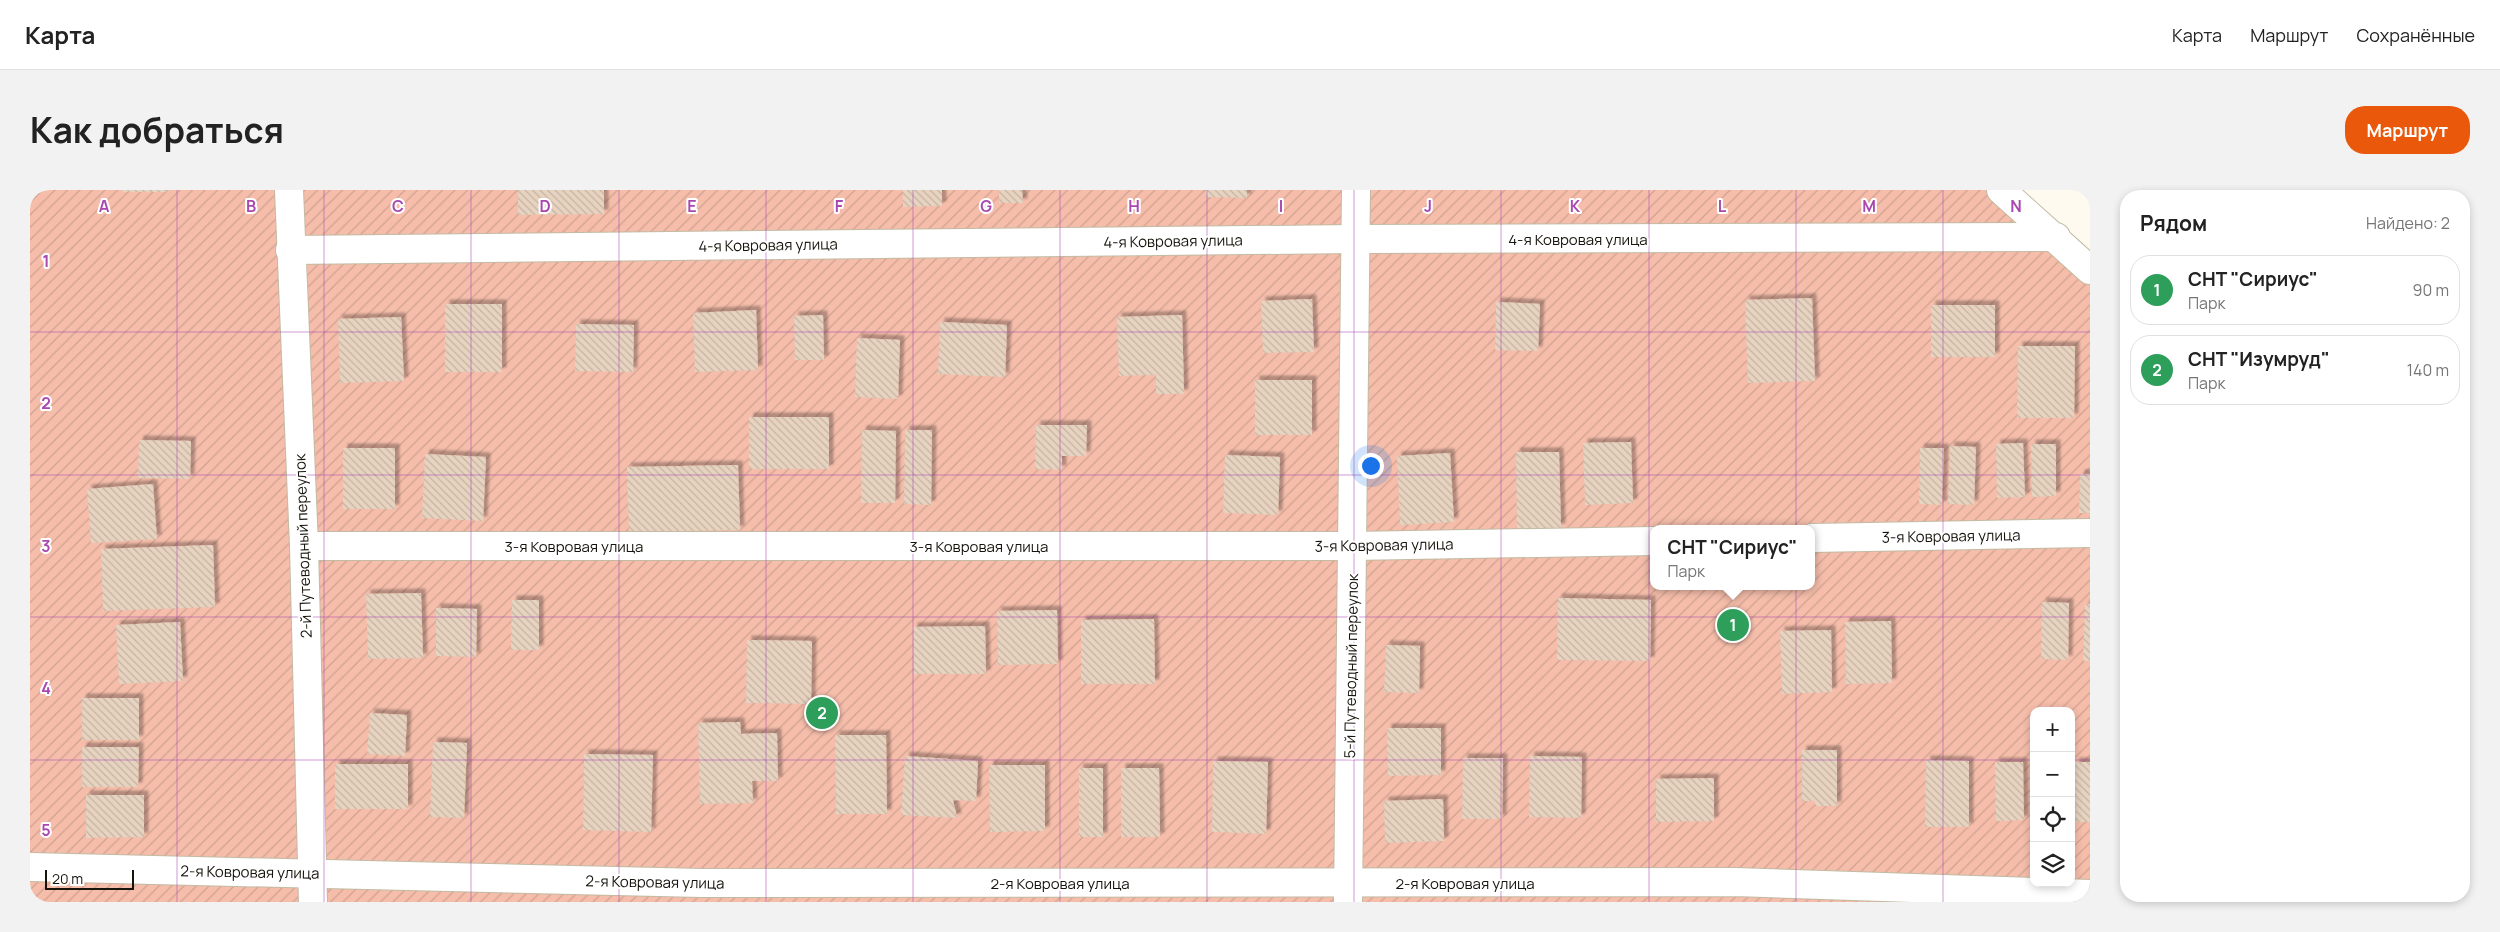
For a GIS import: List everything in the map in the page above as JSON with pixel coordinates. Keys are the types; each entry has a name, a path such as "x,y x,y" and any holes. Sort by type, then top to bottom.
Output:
{"street":[{"name":"2-й Путеводный переулок","path":"289,190 290,250 304,546 313,902"},
{"name":"5-й Путеводный переулок","path":"1348,892 1356,190"},
{"path":"2001,190 2056,237 2090,270"},
{"name":"4-я Ковровая улица","path":"290,250 1355,239 2056,237"},
{"name":"3-я Ковровая улица","path":"1815,538 2090,533"},
{"name":"3-я Ковровая улица","path":"304,546 1352,546 1650,541"},
{"name":"2-я Ковровая улица","path":"30,867 313,873 702,893 1735,892 2053,897 2090,894"}],"shaded area":[{"path":"30,190 2020,190 2090,251 2090,902 30,902"}],"building":[{"path":"123,190 167,190 167,192 123,192"},
{"path":"518,190 604,190 604,214 518,215"},
{"path":"903,190 942,190 942,206 903,207"},
{"path":"999,190 1022,190 1023,203 999,203"},
{"path":"1206,190 1247,190 1247,198 1206,197"},
{"path":"1812,298 1815,381 1748,383 1745,300"},
{"path":"1312,299 1314,352 1263,353 1261,301"},
{"path":"1496,302 1540,304 1538,351 1495,350"},
{"path":"445,304 502,304 502,372 445,372"},
{"path":"1931,305 1995,305 1995,357 1931,357"},
{"path":"756,310 758,370 695,372 693,313"},
{"path":"823,315 824,360 795,360 794,316"},
{"path":"1182,315 1184,394 1156,394 1156,375 1119,376 1117,317"},
{"path":"401,317 404,381 340,383 338,319"},
{"path":"940,322 1007,325 1005,377 938,374"},
{"path":"576,324 634,325 633,372 575,371"},
{"path":"857,338 900,340 898,399 855,397"},
{"path":"2018,346 2075,346 2074,418 2017,418"},
{"path":"1255,380 1312,380 1312,435 1255,435"},
{"path":"749,417 829,417 829,469 749,469"},
{"path":"1036,425 1087,425 1086,456 1062,456 1062,470 1035,469"},
{"path":"862,430 896,431 895,503 861,503"},
{"path":"905,430 932,430 931,505 904,504"},
{"path":"139,440 191,441 190,479 138,478"},
{"path":"1631,442 1633,503 1585,505 1583,443"},
{"path":"2023,443 2025,497 1997,498 1996,444"},
{"path":"2031,444 2056,444 2056,496 2032,497"},
{"path":"1950,446 1976,447 1974,505 1948,504"},
{"path":"343,448 395,448 395,509 343,509"},
{"path":"1920,448 1944,448 1942,505 1919,504"},
{"path":"1516,452 1559,452 1561,528 1517,529"},
{"path":"1450,453 1454,522 1400,525 1397,456"},
{"path":"425,454 486,457 483,521 422,518"},
{"path":"1225,455 1280,457 1278,515 1223,513"},
{"path":"738,465 740,530 629,532 627,467"},
{"path":"2080,474 2090,474 2090,513 2079,513"},
{"path":"153,484 157,539 91,543 87,489"},
{"path":"213,545 215,607 103,611 101,549"},
{"path":"421,593 423,658 368,659 366,594"},
{"path":"1558,598 1651,600 1650,661 1557,660"},
{"path":"512,600 539,600 539,650 511,650"},
{"path":"2042,602 2069,603 2068,660 2041,659"},
{"path":"2085,604 2090,604 2090,661 2083,661"},
{"path":"436,608 477,609 476,657 436,656"},
{"path":"1057,610 1058,664 998,665 997,611"},
{"path":"1154,619 1155,684 1081,684 1081,620"},
{"path":"1891,621 1892,683 1846,684 1845,622"},
{"path":"180,622 183,681 119,684 116,625"},
{"path":"985,626 986,674 914,674 913,627"},
{"path":"1831,630 1832,692 1782,694 1780,631"},
{"path":"747,640 812,641 811,704 746,703"},
{"path":"1386,645 1420,646 1419,693 1384,692"},
{"path":"82,698 139,698 139,740 82,740"},
{"path":"370,713 407,715 405,756 367,754"},
{"path":"740,722 741,734 777,733 778,781 752,781 753,803 700,804 698,723"},
{"path":"1387,728 1441,728 1441,775 1388,776"},
{"path":"835,735 886,735 887,814 836,814"},
{"path":"433,742 467,743 464,818 430,817"},
{"path":"82,747 139,747 138,787 82,787"},
{"path":"1802,750 1837,750 1837,806 1815,806 1815,801 1802,801"},
{"path":"584,754 653,755 651,832 583,830"},
{"path":"905,756 978,761 976,801 953,800 957,818 901,815"},
{"path":"1530,756 1582,757 1581,818 1529,817"},
{"path":"1463,758 1503,758 1502,819 1462,819"},
{"path":"1926,760 1969,761 1969,827 1925,827"},
{"path":"1213,761 1268,762 1266,834 1212,832"},
{"path":"1995,762 2023,762 2024,820 1996,821"},
{"path":"2075,762 2090,762 2090,822 2076,822"},
{"path":"335,764 408,764 408,809 335,809"},
{"path":"989,765 1045,765 1045,831 990,832"},
{"path":"1079,768 1103,768 1103,837 1079,837"},
{"path":"1121,768 1159,768 1160,837 1121,837"},
{"path":"1714,778 1714,821 1656,822 1656,779"},
{"path":"86,795 144,795 144,837 86,838"},
{"path":"1443,799 1444,841 1385,843 1384,801"}],"place":[{"name":"СНТ \"Сириус\"","path":"1733,625"},
{"name":"СНТ \"Изумруд\"","path":"822,713"}]}
